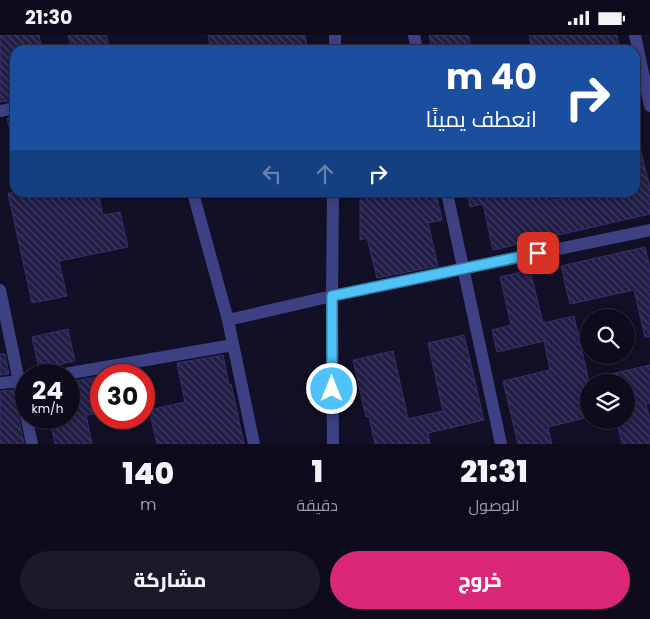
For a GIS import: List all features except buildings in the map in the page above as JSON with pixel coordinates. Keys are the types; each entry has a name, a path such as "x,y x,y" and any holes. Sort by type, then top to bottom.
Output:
{"street":[{"path":"640,59 650,106"},
{"path":"194,197 228,320 254,444"},
{"path":"333,197 333,444"},
{"path":"448,197 501,444"},
{"path":"228,320 332,296 650,230"},
{"path":"0,290 18,364"},
{"path":"80,371 233,345"},
{"path":"0,383 15,382"},
{"path":"30,429 32,444"}],"route":[{"path":"332,389 332,296 538,253"}]}
